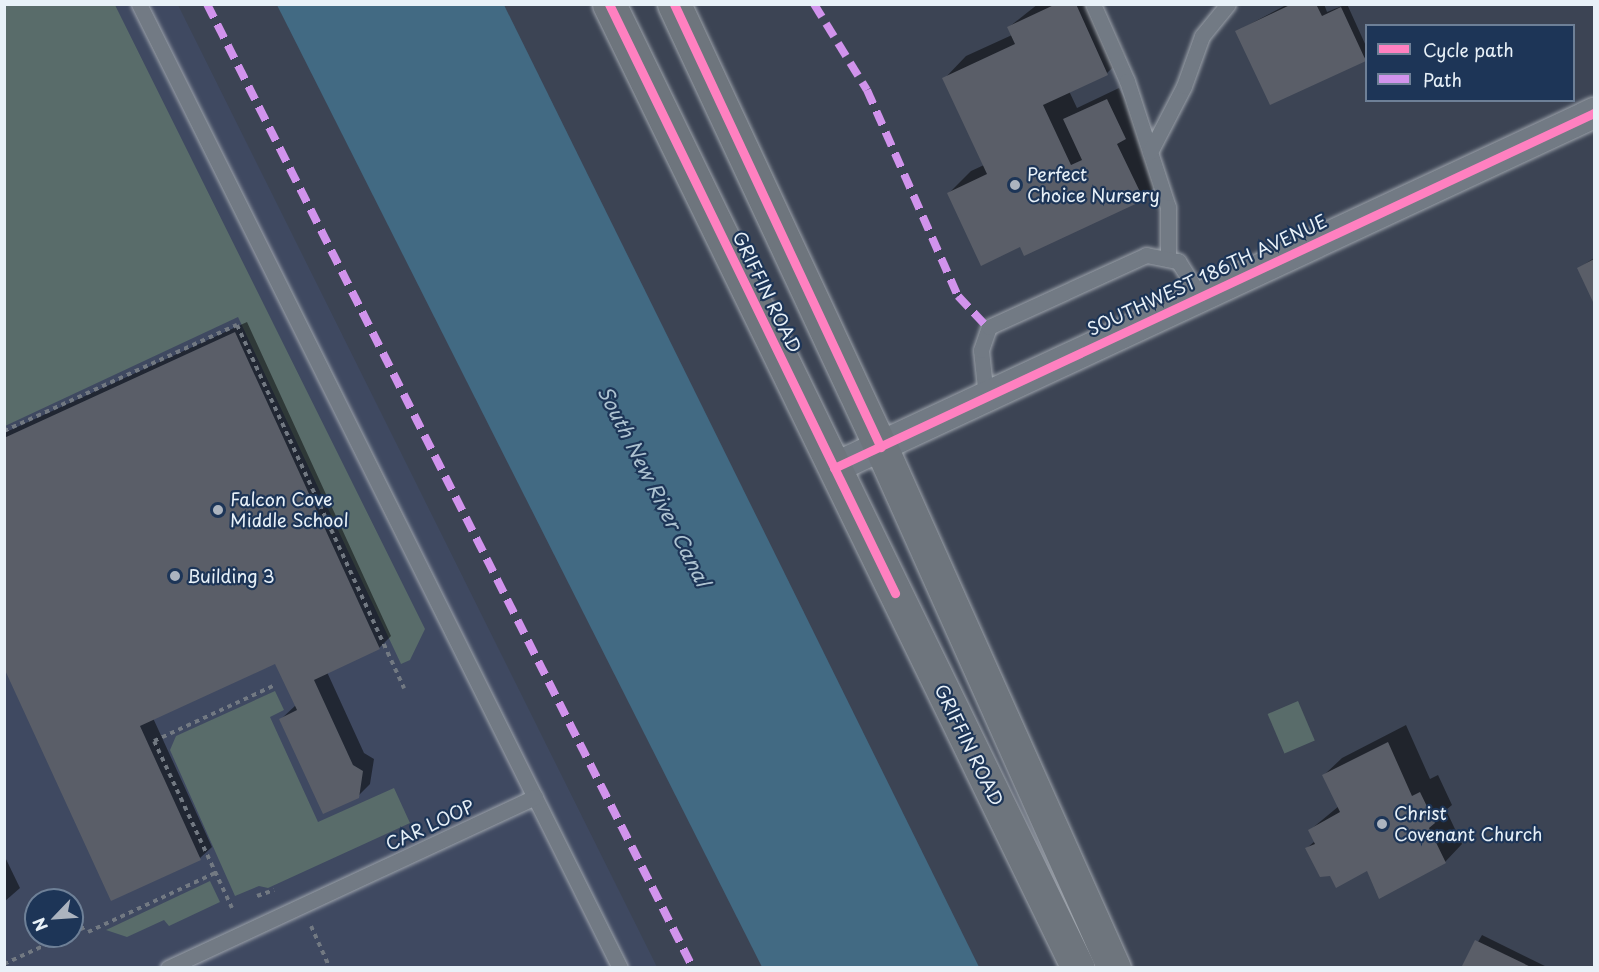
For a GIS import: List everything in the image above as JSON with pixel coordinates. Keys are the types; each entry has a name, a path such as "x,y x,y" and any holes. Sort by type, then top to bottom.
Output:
{"main road":[{"name":"GRIFFIN ROAD","path":"609,4 1078,968"},
{"name":"GRIFFIN ROAD","path":"674,4 880,447 1114,968"}],"street":[{"name":"SOUTHWEST 186TH AVENUE","path":"834,468 1594,113"}],"lane":[{"path":"138,4 620,968"},
{"path":"1093,4 1127,81 1168,207 1168,259"},
{"path":"1150,152 1184,86 1202,36 1228,4"},
{"path":"986,397 981,350 989,327 1146,255 1178,261 1200,296"},
{"name":"CAR LOOP","path":"168,968 536,797"}],"path":[{"path":"4,431 237,325 404,688"},
{"path":"232,908 154,741 273,686"},
{"path":"88,932 215,873"},
{"path":"4,964 39,948"}],"shaded area":[{"path":"4,5 115,5 425,629 410,660 401,664 238,317 5,426"},
{"name":"Falcon Cove Middle School","path":"5,5 178,5 657,967 5,968"},
{"path":"275,691 284,710 270,717 318,822 394,788 410,823 268,888 259,886 235,896 170,750 176,736"},
{"path":"1298,701 1315,741 1284,753 1268,714"},
{"path":"210,881 220,902 169,926 164,920 127,937 106,930"}],"water":[{"name":"South New River Canal","path":"277,5 504,5 979,967 762,967"}],"building":[{"path":"1056,4 1076,4 1108,75 1043,105 1071,165 1082,160 1063,119 1107,99 1126,139 1117,144 1144,200 1024,256 1020,247 981,266 947,193 987,174 942,78 1015,44 1007,27"},
{"path":"1292,4 1316,4 1322,16 1341,7 1365,61 1270,105 1235,31"},
{"path":"1594,259 1594,304 1577,268"},
{"name":"Building 3","path":"235,332 380,649 314,680 353,765 363,771 359,798 323,814 279,719 297,710 275,664 140,726 201,860 111,901 4,668 4,438"},
{"path":"1388,742 1412,796 1420,792 1435,823 1429,828 1446,863 1379,899 1367,871 1336,888 1330,876 1320,877 1305,848 1315,844 1308,830 1340,812 1322,775"},
{"path":"1475,940 1533,968 1461,968"}],"marked path":[{"path":"207,4 693,968"},
{"path":"814,4 867,90 958,296 989,329"}],"cycle path":[{"path":"609,4 895,593"},
{"path":"674,4 881,447"},
{"path":"834,468 1594,113"}],"place":[{"name":"Perfect Choice Nursery","path":"1015,185"},
{"name":"Falcon Cove Middle School","path":"218,510"},
{"name":"Building 3","path":"175,576"},
{"name":"Christ Covenant Church","path":"1382,824"}]}
